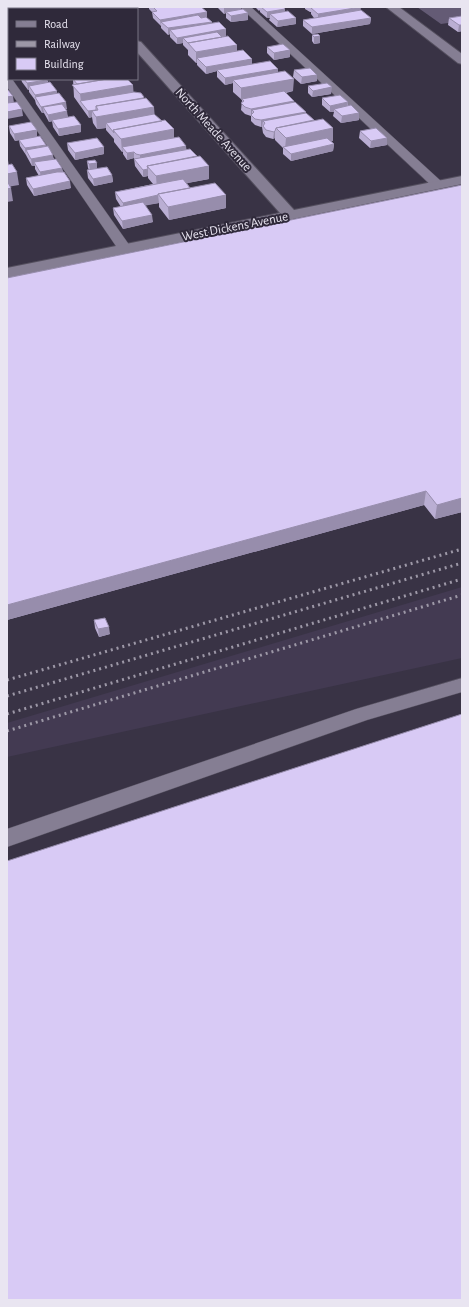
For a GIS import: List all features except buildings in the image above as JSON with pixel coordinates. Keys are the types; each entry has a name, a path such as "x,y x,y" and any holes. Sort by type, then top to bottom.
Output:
{"street":[{"path":"392,7 462,60"},
{"name":"North Meade Avenue","path":"138,46 290,216"},
{"name":"West Dickens Avenue","path":"7,273 462,180"}],"lane":[{"path":"245,7 438,185"},
{"path":"7,79 125,249"},
{"path":"7,838 363,714 462,685"}],"shaded area":[{"path":"417,7 462,7 462,21 441,24"},
{"path":"462,587 462,658 7,757 7,723"}],"railway":[{"path":"7,680 462,549"},
{"path":"7,696 462,563"},
{"path":"7,714 462,579"},
{"path":"7,731 462,595"}]}
